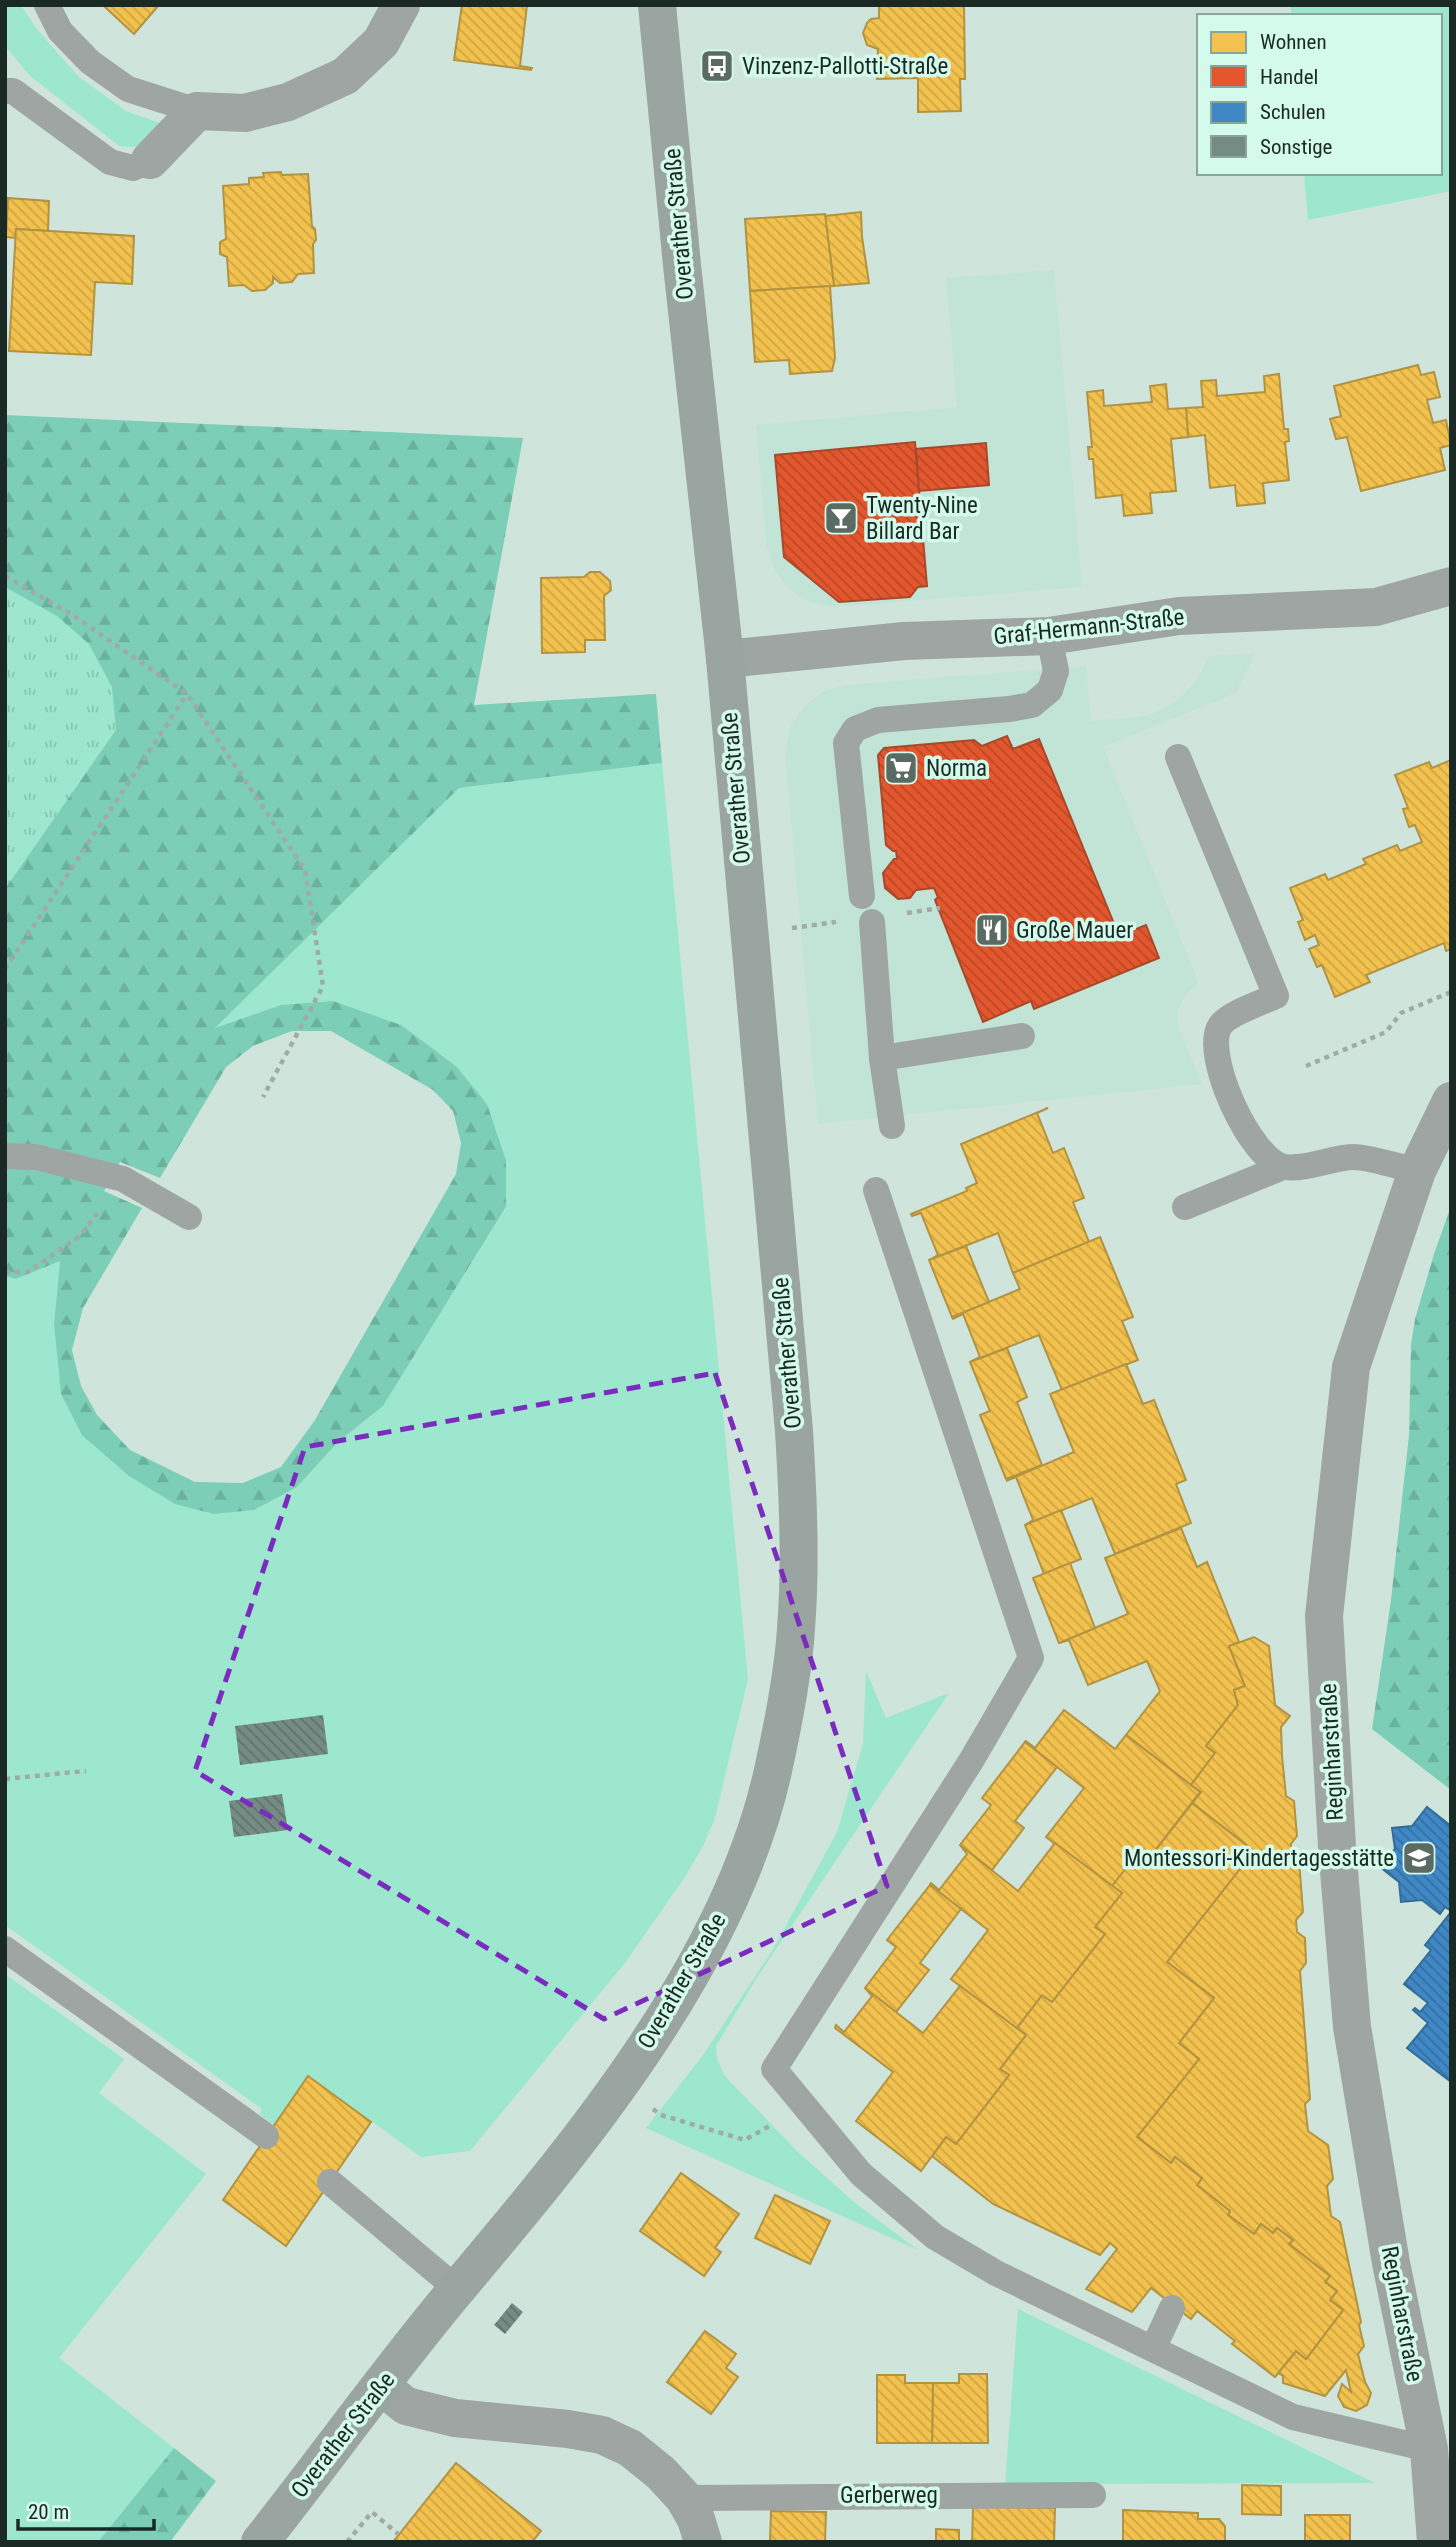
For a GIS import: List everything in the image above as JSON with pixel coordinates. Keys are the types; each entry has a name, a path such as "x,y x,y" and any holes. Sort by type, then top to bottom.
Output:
{"main road":[{"name":"Overather Straße","path":"260,2542 592,2121 664,2018 704,1952 733,1891 772,1776 783,1719 796,1632 799,1531 794,1431 725,659 683,278 657,5"}],"street":[{"path":"150,160 197,111 245,113 288,102 345,76 381,41 401,5"},
{"name":"Graf-Hermann-Straße","path":"725,659 904,641 1049,636 1179,616 1376,607 1451,586"},
{"name":"Reginharstraße","path":"1436,2542 1429,2449 1391,2263 1352,2027 1337,1847 1324,1616 1351,1367 1416,1171 1451,1101"},
{"path":"381,2386 406,2406 455,2418 602,2435 630,2448 661,2473 684,2498 703,2542"}],"lane":[{"path":"47,5 60,31 83,54 128,89 197,111"},
{"path":"5,91 13,91 110,162 133,167 150,160"},
{"path":"862,895 846,744 855,729 878,720 1032,705 1050,690 1056,671 1049,636"},
{"path":"1178,757 1276,996 1221,1024 1214,1038 1221,1076 1246,1130 1263,1155 1283,1167"},
{"path":"872,922 883,1058 892,1126"},
{"path":"883,1058 1022,1036"},
{"path":"5,1156 36,1157 123,1179 189,1217"},
{"path":"1185,1207 1283,1167 1323,1164 1354,1157 1416,1171"},
{"path":"876,1190 1031,1658 971,1761 774,2068 860,2174 935,2237 996,2273 1293,2417 1429,2449"},
{"path":"5,1949 267,2136"},
{"path":"330,2182 457,2289"},
{"path":"1153,2349 1172,2308"},
{"name":"Gerberweg","path":"684,2498 1093,2495"}],"path":[{"path":"5,576 71,614 187,694 304,870 323,986 263,1097"},
{"path":"5,969 187,694"},
{"path":"1306,1066 1387,1032 1401,1013 1451,992"},
{"path":"5,1272 28,1272 80,1236 123,1179"},
{"path":"5,1779 86,1771"},
{"path":"661,2115 745,2140 760,2133"},
{"path":"347,2542 373,2512 398,2534"}],"highlighted area":[{"path":"715,1373 887,1886 604,2019 195,1771 305,1447"}],"shaded area":[{"path":"1054,270 1082,587 836,607 812,603 791,591 775,571 767,548 756,425 957,407 946,278"},
{"path":"1255,653 1236,693 1103,747 1199,984 1186,994 1177,1013 1179,1029 1202,1084 818,1124 785,751 790,728 803,707 822,692 845,685 1086,666 1091,721 1138,717 1152,714 1177,701 1196,681 1209,656"}],"green space":[{"path":"5,5 21,5 36,28 78,76 126,111 168,126 140,145 118,145 29,75 5,46"},
{"path":"1291,5 1451,5 1451,191 1308,220 1304,175 1442,175 1442,14 1291,14"},
{"path":"5,415 523,438 474,705 656,694 662,763 459,788 215,1028 281,1005 333,1001 401,1025 457,1067 487,1104 506,1160 506,1207 383,1406 338,1442 297,1487 254,1510 214,1514 175,1504 129,1476 82,1435 61,1394 54,1325 60,1261 16,1279 5,1276","holes":["292,1031 331,1031 433,1090 453,1111 461,1143 456,1174 315,1420 281,1467 243,1483 195,1482 130,1450 97,1415 81,1386 72,1350 83,1308 142,1208 104,1191 120,1162 160,1178 226,1067 253,1046"]},
{"path":"5,587 57,616 89,644 112,687 116,730 5,889"},
{"path":"662,763 748,1679 715,1818 685,1877 625,1963 470,2151 421,2157 309,2076 275,2126 259,2114 262,2109 5,1925 5,1276 16,1279 60,1260 54,1325 61,1394 175,1504 297,1487 338,1442 383,1406 506,1208 506,1160 487,1104 457,1067 401,1025 281,1005 213,1030 459,788"},
{"path":"1451,1206 1451,1790 1372,1729 1391,1600 1409,1435 1411,1345 1415,1319"},
{"path":"866,1671 886,1718 949,1693 758,1976 716,2046 717,2058 724,2075 799,2153 854,2202 918,2250 646,2128 703,2055 772,1951 837,1832 863,1744"},
{"path":"5,1974 124,2059 99,2093 206,2174 59,2358 174,2448 98,2542 5,2542"},
{"path":"1018,2309 1375,2483 1005,2484"},
{"path":"174,2448 216,2481 170,2542 98,2542"}],"building: Wohnen":[{"path":"159,5 134,34 105,7"},
{"path":"462,5 527,5 520,66 532,68 531,70 454,60"},
{"path":"879,5 964,5 965,79 960,79 961,111 918,112 918,78 877,79 878,49 867,45 863,33 871,19 879,18"},
{"path":"281,172 282,175 308,174 312,226 316,240 313,244 314,273 298,274 292,282 280,283 273,277 273,283 265,290 252,291 244,285 229,286 227,257 220,254 220,242 226,239 223,186 249,184 249,178 264,177 263,173"},
{"path":"8,198 49,201 48,231 16,229 15,238 6,237"},
{"path":"861,212 869,283 834,286 825,216"},
{"path":"825,214 834,286 750,291 745,219"},
{"path":"16,229 134,236 132,284 95,282 91,355 9,351"},
{"path":"830,286 835,358 832,371 790,374 789,360 755,362 750,291"},
{"path":"1418,365 1421,375 1434,372 1440,397 1427,400 1433,423 1446,420 1451,445 1440,448 1445,470 1361,491 1347,437 1336,439 1330,419 1341,416 1334,386"},
{"path":"1279,374 1284,429 1288,429 1289,441 1285,442 1289,480 1263,483 1265,503 1237,506 1235,485 1210,488 1205,435 1188,437 1186,408 1203,407 1201,381 1216,380 1217,396 1265,392 1264,376"},
{"path":"1166,384 1168,409 1186,408 1188,437 1171,439 1176,491 1150,493 1152,513 1124,516 1122,495 1096,498 1093,459 1089,459 1088,447 1092,447 1087,392 1103,390 1104,406 1152,402 1150,386"},
{"path":"590,572 600,572 610,581 611,590 604,596 605,640 585,640 585,652 542,653 541,578 584,577"},
{"path":"1451,760 1451,949 1446,951 1444,943 1366,975 1370,982 1335,997 1322,965 1317,967 1309,949 1319,945 1315,935 1305,940 1298,922 1303,920 1290,888 1325,874 1328,880 1366,864 1363,859 1397,845 1400,851 1422,842 1415,825 1409,827 1403,809 1408,808 1395,775 1429,762 1432,768"},
{"path":"1048,1108 1037,1113 1053,1153 1064,1148 1084,1198 1073,1202 1089,1242 1013,1273 998,1233 929,1260 938,1255 921,1213 911,1214 967,1191 966,1188 977,1183 961,1144"},
{"path":"1100,1237 1133,1317 1122,1321 1138,1360 1062,1390 1039,1335 970,1362 980,1357 963,1314 953,1319 952,1317 1020,1289 1013,1273"},
{"path":"966,1246 989,1302 952,1317 929,1260"},
{"path":"1007,1348 1027,1397 1017,1402 1042,1465 1006,1479 980,1415 990,1411 970,1362"},
{"path":"1126,1364 1143,1404 1154,1400 1186,1480 1176,1484 1191,1523 1115,1554 1092,1498 1025,1525 1033,1520 1016,1477 1006,1481 1074,1452 1050,1394"},
{"path":"1061,1510 1081,1559 1044,1574 1025,1525"},
{"path":"1181,1528 1197,1567 1207,1562 1239,1642 1229,1646 1245,1686 1234,1690 1238,1705 1206,1746 1215,1753 1191,1785 1126,1735 1160,1691 1147,1661 1088,1685 1069,1640 1059,1643 1128,1614 1105,1558"},
{"path":"1070,1563 1095,1628 1059,1643 1033,1578"},
{"path":"1254,1637 1269,1646 1275,1705 1290,1716 1281,1727 1282,1756 1286,1796 1294,1801 1297,1836 1291,1844 1291,1856 1299,1861 1303,1912 1296,1920 1297,1932 1305,1938 1306,1963 1300,1971 1310,2099 1305,2104 1308,2131 1328,2145 1333,2179 1327,2186 1331,2216 1340,2222 1361,2322 1359,2325 1364,2346 1358,2354 1365,2382 1371,2393 1367,2405 1356,2411 1344,2407 1338,2396 1342,2384 1351,2392 1346,2370 1325,2396 1283,2383 1283,2376 1278,2373 1296,2351 1306,2359 1343,2310 1330,2300 1337,2291 1325,2282 1330,2276 1289,2244 1293,2240 1277,2228 1273,2233 1261,2224 1254,2234 1228,2215 1230,2211 1197,2185 1202,2178 1175,2157 1171,2163 1137,2137 1199,2059 1179,2043 1214,1998 1167,1962 1254,1851 1192,1803 1201,1792 1191,1785 1215,1753 1206,1746 1238,1705 1234,1690 1245,1686 1229,1646"},
{"path":"1064,1710 1115,1749 1126,1735 1200,1792 1147,1861 1138,1853 1112,1887 1046,1837 1084,1788 1025,1742 1035,1748"},
{"path":"1025,1742 1057,1767 1015,1821 1024,1828 992,1870 960,1845 991,1805 982,1798"},
{"path":"1192,1803 1254,1851 1167,1962 1214,1998 1179,2043 1199,2059 1137,2137 1171,2163 1175,2157 1202,2178 1197,2185 1230,2211 1228,2215 1254,2234 1261,2224 1273,2233 1277,2228 1293,2240 1289,2244 1330,2276 1325,2282 1337,2291 1330,2300 1343,2310 1306,2359 1296,2351 1275,2377 1232,2344 1235,2341 1197,2311 1191,2319 1151,2288 1132,2312 1086,2289 1117,2249 1110,2243 1100,2255 993,2204 932,2156 946,2137 956,2144 1009,2075 1000,2069 1026,2035 1017,2028 1042,1995 1052,2002 1105,1934 1095,1927 1122,1893 1112,1886 1138,1853 1147,1861"},
{"path":"1055,1843 1122,1893 1095,1927 1105,1934 1052,2002 1042,1995 1016,2029 951,1979 988,1930 930,1885 931,1883 939,1890 967,1854 960,1845 1018,1891"},
{"path":"930,1885 961,1909 920,1963 929,1970 896,2012 865,1988 896,1947 887,1940"},
{"path":"960,1986 1026,2035 1000,2069 1009,2075 956,2144 946,2137 921,2171 856,2121 893,2072 835,2028 836,2025 844,2032 872,1996 865,1988 923,2033"},
{"path":"308,2076 371,2122 286,2246 223,2200"},
{"path":"681,2173 739,2214 715,2248 721,2252 704,2276 640,2231"},
{"path":"775,2195 830,2221 810,2264 755,2238"},
{"path":"705,2331 736,2354 726,2368 738,2377 711,2414 667,2382"},
{"path":"959,2374 987,2374 988,2443 932,2443 933,2383 959,2383"},
{"path":"877,2375 905,2375 905,2383 933,2383 932,2443 877,2443"},
{"path":"456,2463 541,2531 532,2542 393,2542"},
{"path":"1242,2485 1281,2486 1281,2515 1242,2514"},
{"path":"973,2507 1055,2508 1054,2542 972,2542"},
{"path":"1123,2510 1198,2513 1198,2519 1219,2519 1225,2526 1225,2542 1123,2542"},
{"path":"771,2511 826,2512 825,2542 770,2542"},
{"path":"1305,2515 1350,2515 1350,2542 1305,2542"},
{"path":"936,2529 959,2530 959,2542 936,2542"}],"building: Handel":[{"path":"915,442 927,586 918,587 910,597 839,602 784,557 775,455"},
{"path":"986,443 989,485 919,491 916,449"},
{"path":"1007,736 1013,749 1039,739 1119,936 1146,925 1159,958 1034,1009 1031,1001 983,1022 935,900 938,897 934,888 916,890 910,898 898,899 885,888 883,873 894,859 897,859 896,851 886,845 878,755 884,748 974,740 982,746"}],"building: Schulen":[{"name":"Montessori-Kindertagesstätte","path":"1427,1807 1451,1826 1451,1911 1445,1907 1440,1914 1422,1900 1401,1902 1399,1882 1380,1867 1395,1849 1392,1828 1412,1826"},
{"path":"1451,1912 1451,2082 1407,2048 1428,2023 1413,2010 1415,2008 1420,2012 1428,2003 1404,1984 1431,1950 1425,1945"}],"building: Sonstige":[{"path":"323,1715 328,1754 240,1765 235,1726"},
{"path":"282,1794 288,1830 234,1837 229,1801"},
{"path":"512,2303 523,2312 505,2334 494,2325"}],"place":[{"name":"Vinzenz-Pallotti-Straße","path":"717,66"},
{"name":"Twenty-Nine Billard Bar","path":"841,518"},
{"name":"Norma","path":"901,768"},
{"name":"Große Mauer","path":"992,930"},
{"name":"Montessori-Kindertagesstätte","path":"1419,1858"}]}
